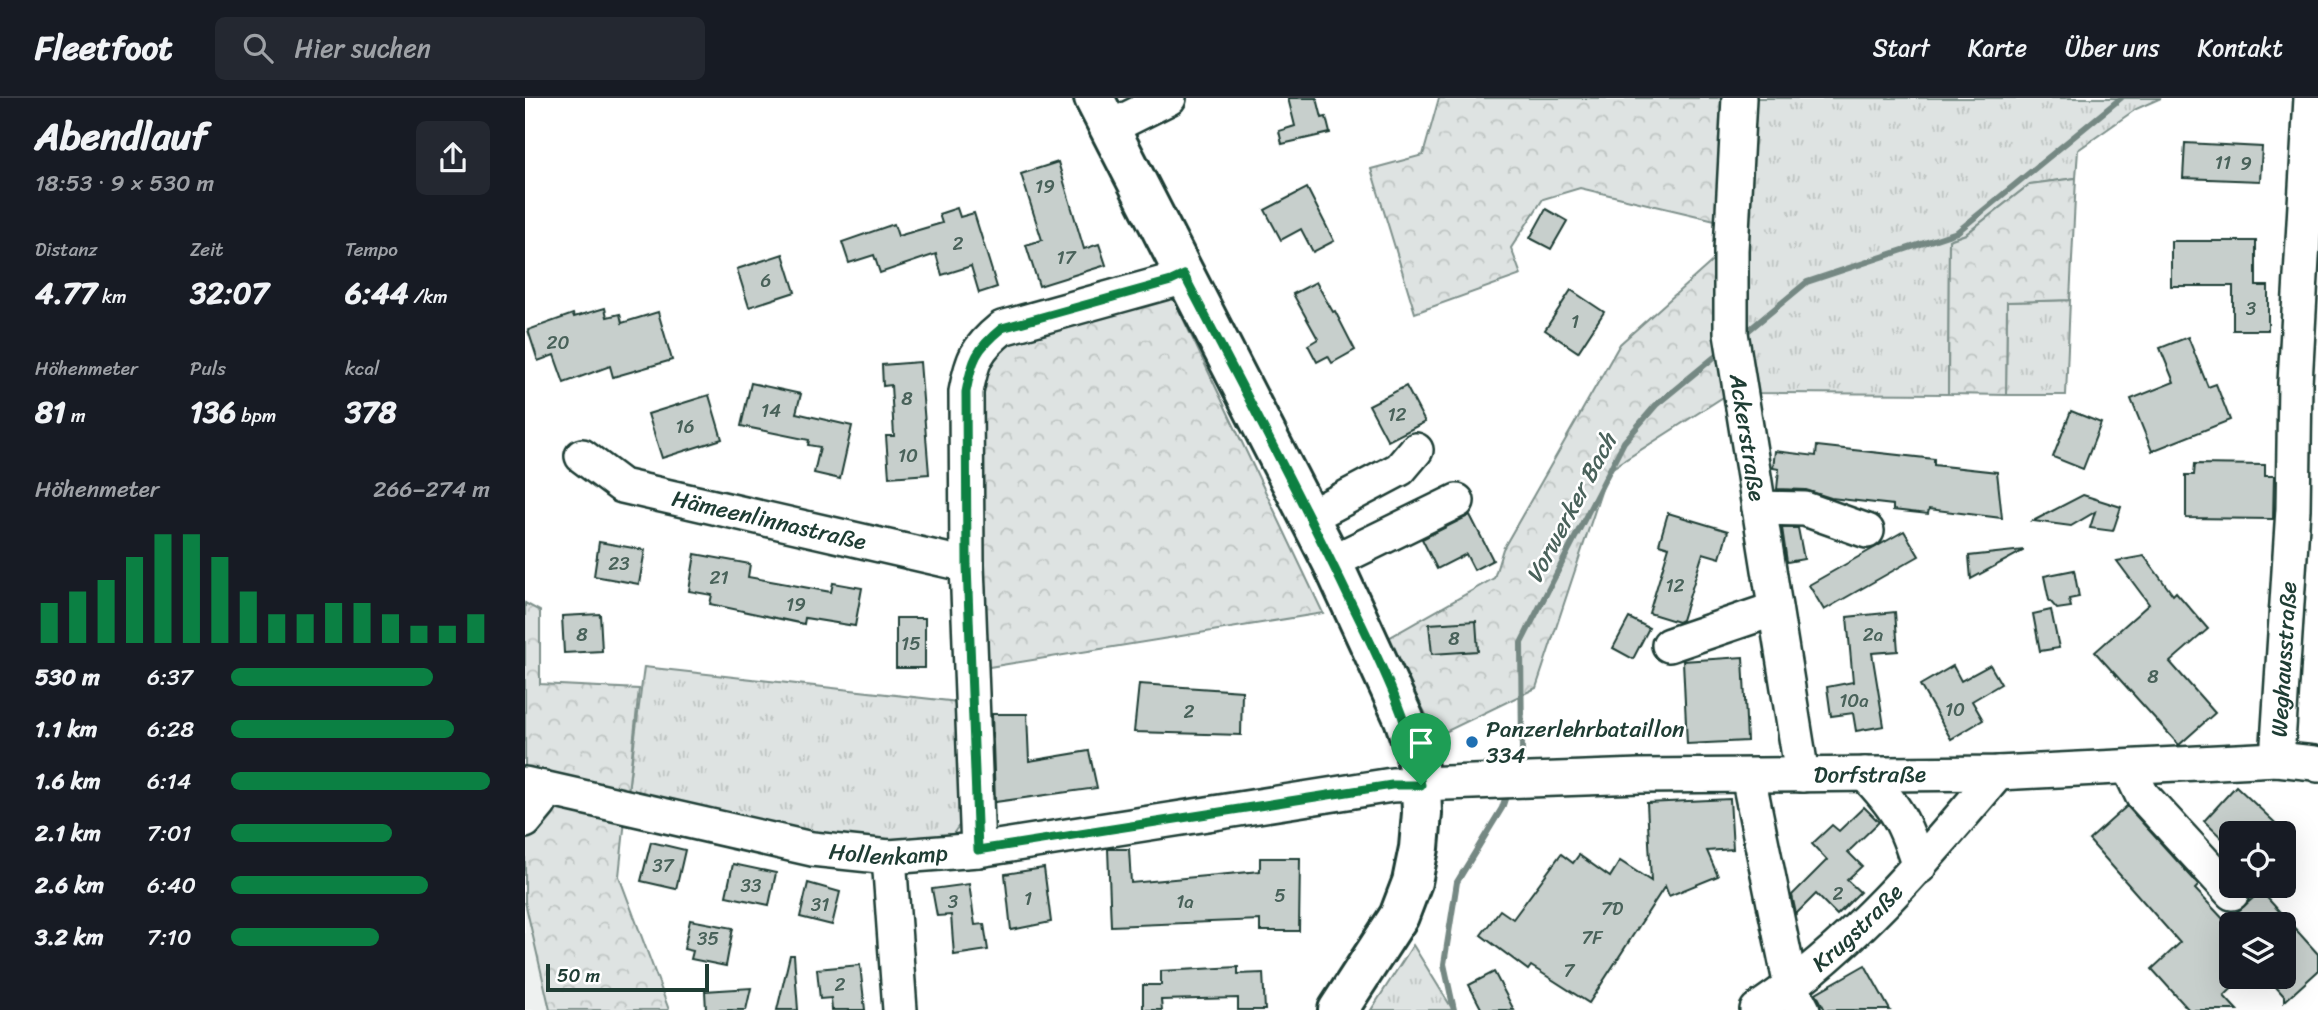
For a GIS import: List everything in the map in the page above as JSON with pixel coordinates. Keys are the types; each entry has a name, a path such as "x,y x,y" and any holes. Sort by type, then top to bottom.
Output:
{"main road":[{"path":"1102,113 1332,562 1404,719 1415,751 1421,785 1422,813 1412,882 1399,916 1338,1010"}],"street":[{"path":"1102,113 1169,98"},
{"name":"Ackerstraße","path":"1739,98 1731,250 1731,333 1802,775"},
{"name":"Weghausstraße","path":"2277,759 2293,509 2295,383 2312,198 2311,98"},
{"path":"978,850 967,565 966,392 971,366 983,343 1002,328 1171,281 1184,275"},
{"path":"1309,517 1400,469 1416,450"},
{"name":"Hämeenlinnastraße","path":"582,456 622,486 967,565"},
{"path":"1332,562 1457,501"},
{"path":"1759,508 1805,509 1867,531"},
{"path":"1669,645 1775,609"},
{"name":"Dorfstraße","path":"1421,785 1640,776 1998,773 2277,759 2318,765"},
{"path":"2129,768 2142,795 2219,880"},
{"name":"Krugstraße","path":"1757,1010 1797,999 1847,940 1919,867 1998,773"},
{"name":"Krugstraße","path":"1865,774 1892,802 1907,829 1919,867"},
{"path":"1748,776 1797,999"},
{"name":"Hollenkamp","path":"534,786 811,849 889,857 978,850 1392,785 1421,785"},
{"path":"525,821 540,803 534,786"},
{"path":"889,857 900,1010"}],"shaded area":[{"path":"525,902 550,1010 525,1010"}],"green space":[{"path":"1439,98 1723,98 1719,221 1580,188 1543,199 1511,248 1521,275 1415,313 1371,169 1423,155"},
{"path":"1749,98 2161,98 2136,109 2078,150 2076,178 2030,184 1966,234 1949,240 1948,394 1754,393 1742,332"},
{"path":"2076,178 2070,300 2007,302 2006,395 1948,394 1949,240 1966,234 2030,184"},
{"path":"1718,256 1731,392 1608,471 1536,688 1437,736 1387,639 1494,578 1503,549 1620,344"},
{"path":"1171,293 1323,613 983,668 979,390 991,353 1028,327"},
{"path":"2070,300 2066,395 2006,395 2007,302"},
{"path":"525,603 540,611 540,684 639,689 619,876 669,1010 550,1010 525,902"},
{"path":"644,667 958,702 960,824 953,834 937,842 842,845 628,791"},
{"path":"1413,945 1453,1010 1371,1010"}],"building":[{"path":"1288,98 1317,98 1322,118 1326,117 1330,133 1282,144 1279,131 1295,126"},
{"path":"2185,143 2262,147 2260,181 2183,178"},
{"path":"1058,162 1084,249 1099,244 1106,265 1039,286 1026,245 1042,240 1021,174"},
{"path":"1307,188 1334,241 1313,252 1301,229 1281,240 1265,210"},
{"path":"957,208 960,217 974,213 997,287 979,293 971,266 942,275 936,254 880,273 874,255 849,263 842,242 894,224 898,236 942,223 939,214"},
{"path":"1546,209 1567,221 1551,249 1530,238"},
{"path":"2171,241 2256,241 2256,286 2268,286 2268,330 2233,330 2233,286 2171,286"},
{"path":"783,254 795,292 749,307 737,269"},
{"path":"1316,282 1355,350 1332,363 1328,356 1317,362 1308,345 1318,339 1293,294"},
{"path":"1571,290 1604,312 1578,352 1545,330"},
{"path":"605,308 607,317 620,314 622,323 658,312 672,360 613,377 610,366 564,383 554,355 538,361 528,330 573,314 574,317"},
{"path":"2188,337 2208,387 2216,384 2230,420 2152,451 2131,399 2174,382 2160,348"},
{"path":"920,362 929,474 889,477 886,436 894,436 891,385 883,386 882,365"},
{"path":"751,383 801,394 796,413 852,426 840,479 814,473 820,447 808,445 809,440 741,426"},
{"path":"1406,386 1425,422 1388,441 1369,405"},
{"path":"709,395 722,439 662,458 648,414"},
{"path":"2071,411 2101,423 2083,469 2053,457"},
{"path":"1817,446 1934,459 1934,465 1997,472 2002,518 1929,509 1928,514 1893,510 1893,505 1831,498 1806,490 1777,489 1779,469 1773,468 1775,451 1816,456"},
{"path":"2195,464 2265,465 2265,476 2274,476 2273,519 2186,518 2186,475 2194,475"},
{"path":"2083,495 2121,507 2113,531 2090,528 2095,512 2071,526 2033,521"},
{"path":"1668,513 1728,531 1720,558 1703,553 1682,620 1678,622 1649,613 1669,547 1659,544"},
{"path":"1470,515 1493,560 1474,570 1466,554 1437,569 1422,539"},
{"path":"1782,528 1798,528 1804,559 1787,562"},
{"path":"1904,531 1919,556 1824,610 1809,585"},
{"path":"599,542 645,550 639,584 594,576"},
{"path":"2023,551 1971,579 1969,556"},
{"path":"695,554 750,564 748,577 831,592 833,583 862,588 855,626 805,618 804,624 710,604 712,595 689,591"},
{"path":"2144,556 2173,595 2176,592 2208,629 2170,662 2215,713 2179,745 2095,652 2149,604 2117,561"},
{"path":"2074,570 2079,597 2069,599 2071,607 2057,609 2049,600 2044,576"},
{"path":"2051,610 2059,648 2040,651 2033,614"},
{"path":"1895,612 1898,651 1872,653 1884,726 1856,731 1853,713 1831,716 1827,687 1853,682 1847,617"},
{"path":"600,614 602,651 564,653 562,616"},
{"path":"896,618 925,618 925,668 896,668"},
{"path":"1629,618 1649,628 1633,659 1613,648"},
{"path":"1476,621 1478,651 1432,654 1429,624"},
{"path":"1743,657 1747,741 1687,744 1683,661"},
{"path":"1990,665 2001,684 1972,701 1983,720 1951,739 1920,685 1953,666 1961,681"},
{"path":"1139,684 1242,691 1241,735 1134,732"},
{"path":"992,714 1027,714 1029,761 1089,751 1097,788 995,802"},
{"path":"2236,786 2273,821 2219,821 2219,835 2204,821"},
{"path":"1730,799 1733,849 1707,851 1718,876 1669,896 1665,886 1589,1003 1531,966 1528,970 1481,935 1500,910 1513,919 1561,854 1573,863 1579,855 1610,877 1620,861 1651,881 1647,803"},
{"path":"2127,806 2199,885 2195,889 2219,915 2219,989 2231,989 2224,996 2237,1010 2189,1010 2152,969 2180,943 2089,840"},
{"path":"1864,807 1879,822 1848,852 1862,866 1847,880 1860,892 1837,915 1816,894 1796,914 1792,895 1827,860 1812,844 1832,825 1839,831"},
{"path":"651,842 685,850 676,889 641,881"},
{"path":"1108,849 1129,849 1131,883 1260,871 1260,858 1300,858 1299,931 1260,931 1260,920 1111,926"},
{"path":"733,864 776,873 769,905 726,896"},
{"path":"1044,868 1051,922 1011,930 1005,874"},
{"path":"808,883 840,892 832,925 800,917"},
{"path":"969,884 975,925 984,924 988,950 954,955 951,915 937,916 932,889"},
{"path":"2253,898 2267,898 2280,912 2237,912"},
{"path":"690,920 733,928 726,966 691,959 693,951 684,949"},
{"path":"2296,930 2318,954 2318,971 2284,1002 2284,996 2278,989 2296,989"},
{"path":"790,955 794,955 798,1010 777,1010"},
{"path":"860,965 865,1010 832,1010 831,998 820,999 817,969"},
{"path":"1865,965 1890,1010 1825,1010 1816,993"},
{"path":"1238,967 1238,974 1263,973 1265,1010 1238,1010 1238,998 1161,1000 1162,1010 1143,1010 1143,985 1161,985 1161,971"},
{"path":"1494,972 1514,1010 1482,1010 1469,985"},
{"path":"751,988 746,1010 706,1010 705,991"}],"waterway":[{"name":"Vorwerker Bach","path":"1743,335 1807,282 1957,232 2121,98"},
{"name":"Vorwerker Bach","path":"1516,770 1522,754 1521,643 1624,442 1656,405 1723,350"},
{"name":"Vorwerker Bach","path":"1454,1010 1444,964 1457,882 1502,808 1508,790"}],"place":[{"name":"Panzerlehrbataillon 334","path":"1472,742"}],"route":[{"path":"1184,275 1332,562 1366,635 1404,719 1415,751 1421,785 1392,785 978,850 967,565 966,392 971,366 983,343 1002,328 1171,281 1184,275"}]}
